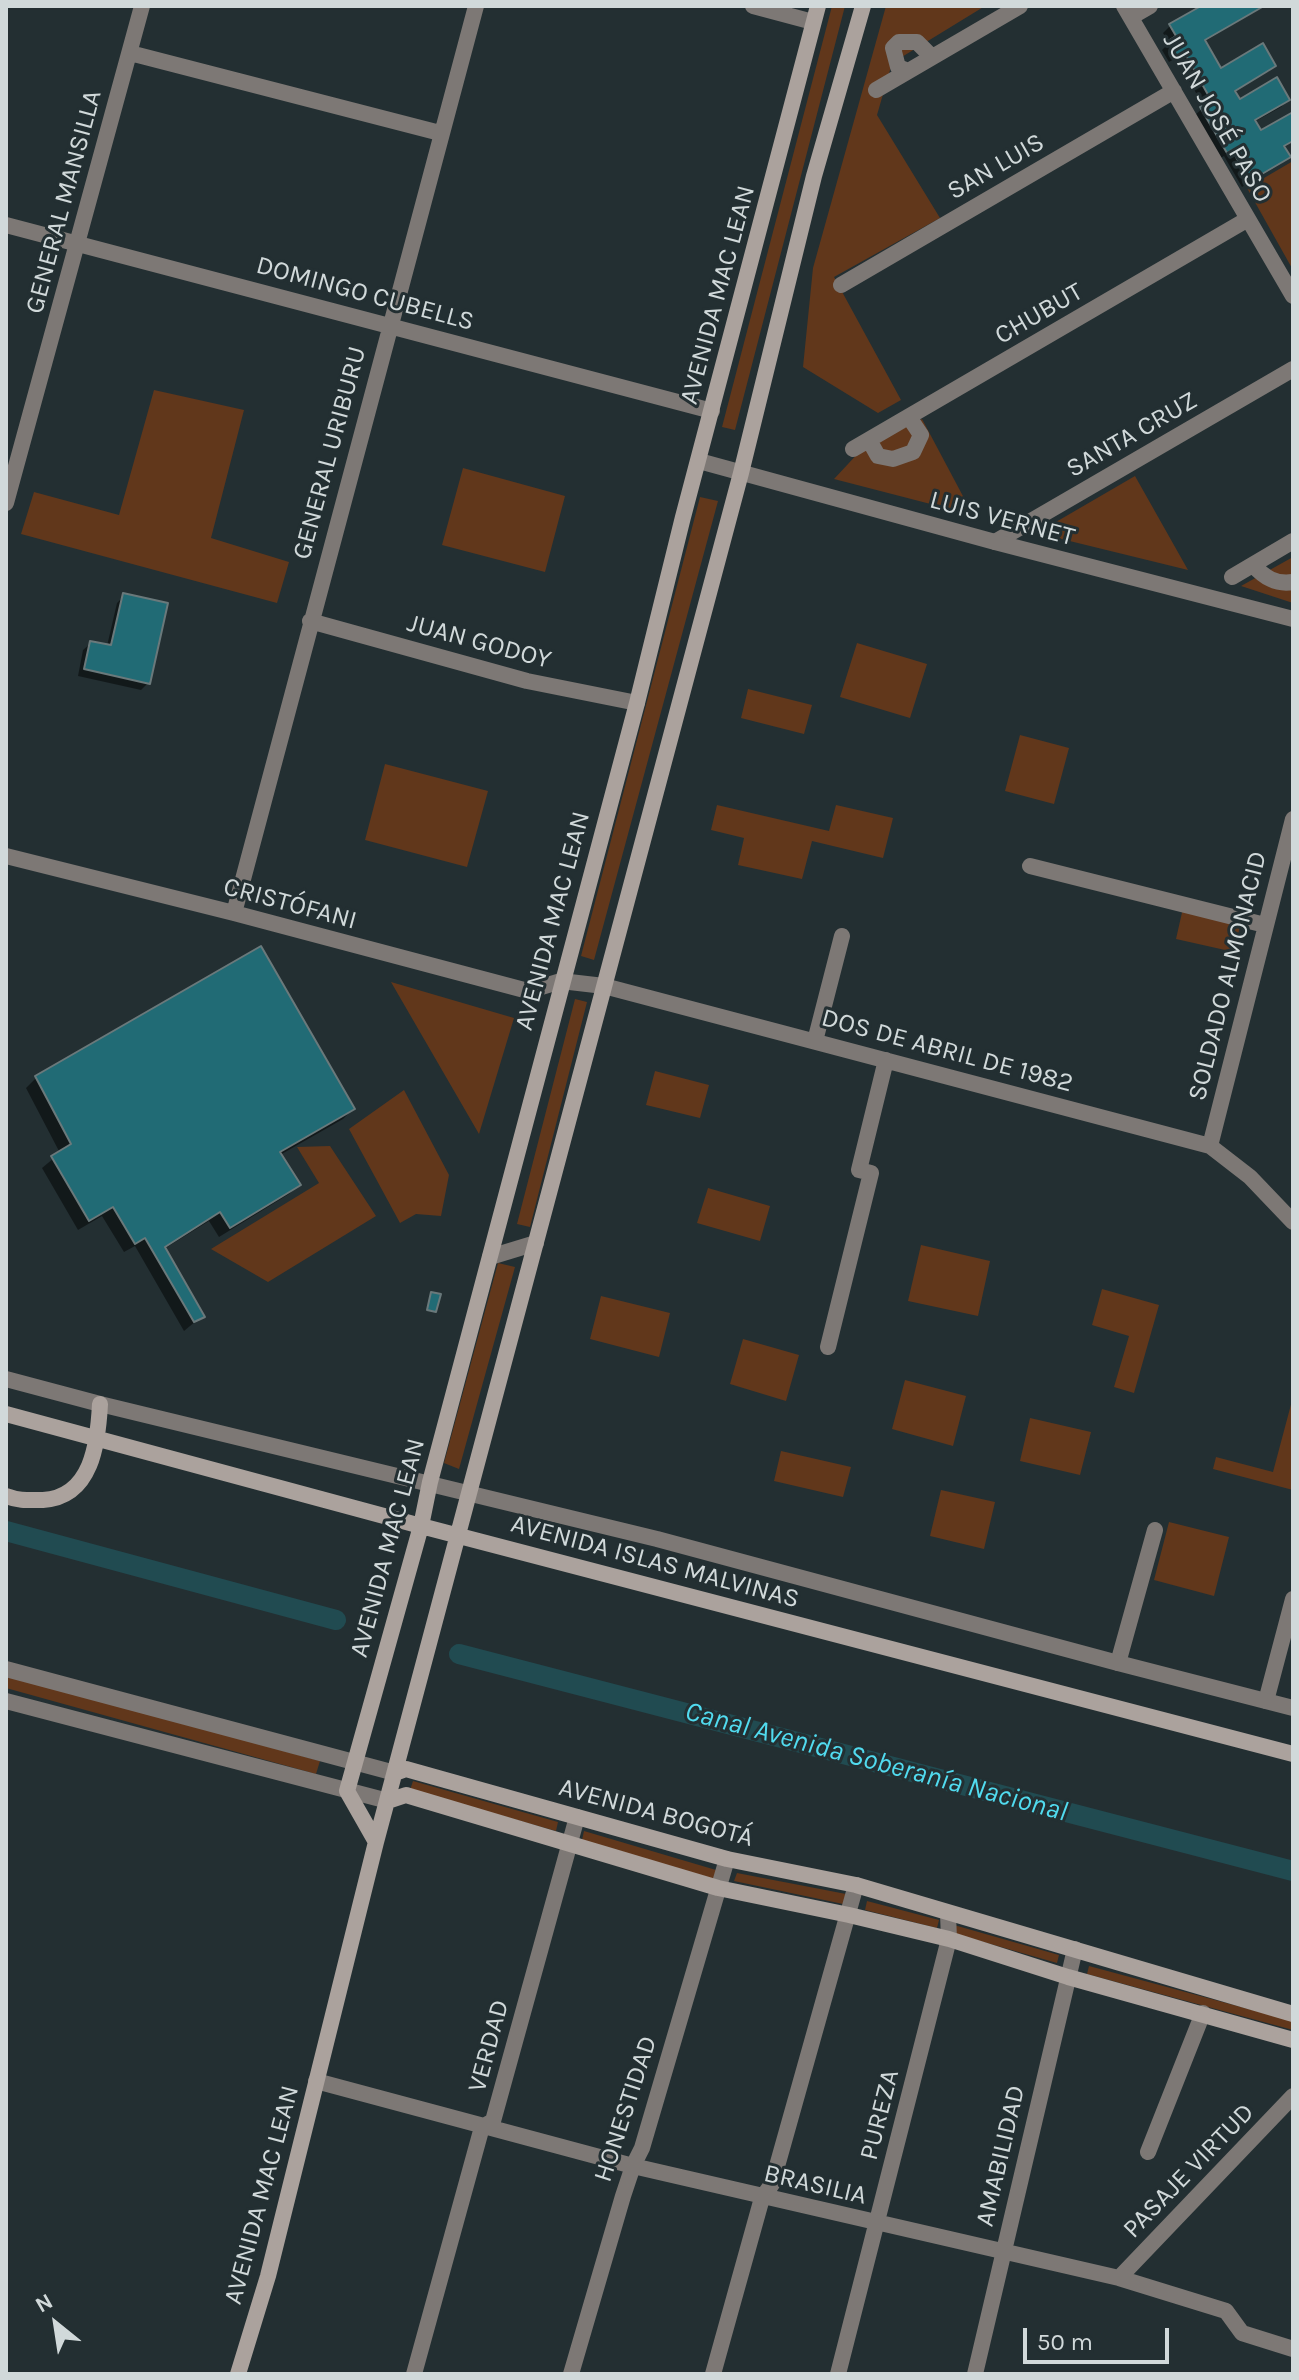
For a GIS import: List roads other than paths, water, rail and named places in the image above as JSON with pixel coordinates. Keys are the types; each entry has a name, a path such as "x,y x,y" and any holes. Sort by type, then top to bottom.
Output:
{"main road":[{"name":"AVENIDA MAC LEAN","path":"238,2374 268,2276 376,1842 741,473 814,176 863,6"},
{"name":"AVENIDA MAC LEAN","path":"347,1791 421,1526 430,1482 816,14"},
{"path":"6,1496 18,1501 70,1494 85,1476 98,1439 100,1404"},
{"name":"AVENIDA ISLAS MALVINAS","path":"6,1414 1293,1754"},
{"name":"AVENIDA BOGOTÁ","path":"395,1773 406,1769 727,1859 856,1885 1293,2014"},
{"path":"347,1791 376,1842"},
{"name":"AVENIDA BOGOTÁ","path":"388,1801 406,1795 718,1888 949,1939 1068,1977 1293,2040"}],"street":[{"name":"GENERAL MANSILLA","path":"6,503 142,6"},
{"name":"GENERAL URIBURU","path":"234,913 476,6"},
{"path":"753,6 816,14"},
{"path":"876,90 1020,6"},
{"path":"1128,12 1150,6"},
{"name":"JUAN JOSÉ PASO","path":"1128,12 1293,296"},
{"path":"908,71 898,67 893,48 899,42 917,42 932,57"},
{"path":"130,53 440,133"},
{"name":"SAN LUIS","path":"841,285 1174,91"},
{"name":"CHUBUT","path":"853,449 1248,219"},
{"name":"DOMINGO CUBELLS","path":"6,225 712,411"},
{"name":"SANTA CRUZ","path":"995,542 1293,369"},
{"path":"869,440 878,456 893,459 913,452 921,435 909,417"},
{"name":"LUIS VERNET","path":"699,461 1293,619"},
{"path":"1232,577 1293,541"},
{"path":"1253,565 1266,579 1289,584 1293,582"},
{"name":"JUAN GODOY","path":"310,621 527,681 637,703"},
{"name":"SOLDADO ALMONACID","path":"1210,1146 1293,819"},
{"name":"CRISTÓFANI","path":"6,856 528,991 561,981"},
{"path":"1030,866 1265,925"},
{"path":"815,1041 842,936"},
{"name":"DOS DE ABRIL DE 1982","path":"561,981 604,986 1210,1146 1250,1177 1293,1222"},
{"path":"828,1347 871,1173 859,1170 886,1060"},
{"path":"490,1257 536,1243"},
{"name":"AVENIDA ISLAS MALVINAS","path":"6,1379 657,1539 1293,1708"},
{"path":"1118,1663 1155,1530"},
{"path":"1266,1701 1293,1599"},
{"name":"AVENIDA BOGOTÁ","path":"6,1669 395,1773"},
{"name":"AVENIDA BOGOTÁ","path":"6,1701 388,1801"},
{"name":"VERDAD","path":"414,2374 482,2127 493,2121 577,1817"},
{"name":"HONESTIDAD","path":"571,2374 633,2166 642,2148 727,1859"},
{"path":"713,2374 762,2198 772,2184 856,1885"},
{"name":"PUREZA","path":"838,2374 949,1939 948,1914"},
{"name":"AMABILIDAD","path":"975,2374 1075,1949"},
{"path":"1148,2152 1203,2013"},
{"name":"BRASILIA","path":"316,2081 762,2198 1119,2278 1226,2311 1242,2333 1293,2349"},
{"name":"PASAJE VIRTUD","path":"1119,2278 1293,2096"}],"waterway":[{"name":"Canal Avenida Soberanía Nacional","path":"6,1531 336,1620"},
{"name":"Canal Avenida Soberanía Nacional","path":"459,1654 1293,1871"}]}
